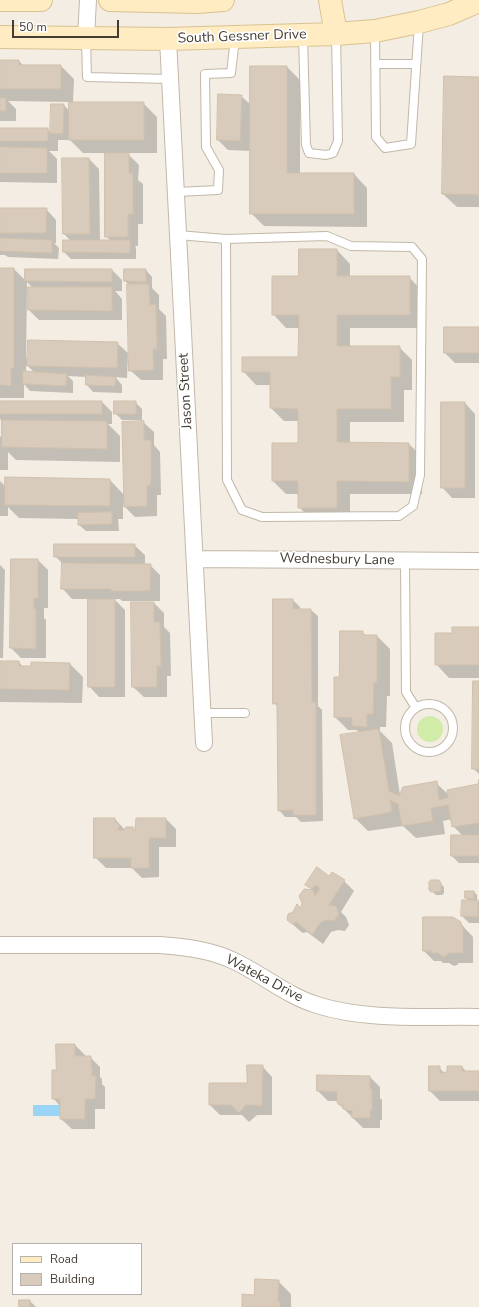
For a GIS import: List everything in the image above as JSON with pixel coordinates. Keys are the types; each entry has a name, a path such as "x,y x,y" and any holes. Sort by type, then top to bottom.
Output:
{"main road":[{"path":"0,0 41,0"},
{"path":"110,0 212,0"},
{"path":"330,0 336,34"},
{"name":"South Gessner Drive","path":"0,37 168,39 336,34 375,31 419,22 449,14 479,1"}],"street":[{"path":"86,37 88,0"},
{"name":"Jason Street","path":"168,39 204,743"},
{"name":"Wednesbury Lane","path":"195,558 479,561"},
{"name":"Wateka Drive","path":"0,945 160,945 182,947 207,951 233,960 297,998 334,1010 355,1014 380,1016 479,1017"}],"lane":[{"path":"375,31 376,137 385,148 411,144 419,22"},
{"path":"303,35 306,145 309,153 326,155 333,153 338,141 336,34"},
{"path":"86,37 87,77 170,79"},
{"path":"176,192 218,190 219,170 206,147 205,74 231,73 235,37"},
{"path":"375,64 416,64"},
{"path":"178,235 226,239 327,236 352,246 412,247 422,259 420,475 413,506 398,516 262,517 242,510 227,480 226,239"},
{"path":"405,560 406,692 416,708"},
{"path":"431,704 438,706 449,715 453,730 451,739 446,746 439,750 423,752 409,743 405,727 410,713 416,708 431,704"},
{"path":"203,713 245,713"}],"green space":[{"path":"430,716 439,720 443,729 439,738 430,742 421,738 417,729 421,720"}],"water":[{"path":"33,1105 60,1105 60,1116 33,1116"}],"building":[{"path":"0,60 19,60 19,65 61,65 61,89 0,89"},
{"path":"250,66 287,66 287,173 354,173 354,214 250,214"},
{"path":"444,76 479,77 479,195 442,194"},
{"path":"218,94 242,95 240,141 217,140"},
{"path":"0,98 6,98 6,111 0,111"},
{"path":"69,102 144,102 144,140 69,140"},
{"path":"51,104 64,104 63,134 50,133"},
{"path":"0,128 48,128 48,141 0,141"},
{"path":"0,147 47,148 47,173 0,173"},
{"path":"105,153 129,153 129,173 133,173 133,214 128,214 128,237 105,237"},
{"path":"62,158 89,158 90,234 63,234"},
{"path":"0,208 47,208 46,233 0,233"},
{"path":"0,238 52,240 52,253 0,251"},
{"path":"63,240 130,240 130,253 63,252"},
{"path":"299,249 337,249 337,276 410,276 410,315 337,315 337,346 400,346 400,377 391,377 391,409 337,409 337,442 409,443 409,482 337,481 337,508 298,508 298,481 272,481 272,443 298,443 298,409 270,408 270,372 242,372 242,357 298,357 299,315 272,315 272,276 298,276"},
{"path":"0,268 14,268 14,368 11,368 11,386 0,385"},
{"path":"25,269 112,269 112,282 25,281"},
{"path":"124,269 146,269 146,282 124,281"},
{"path":"127,284 149,284 150,305 156,304 157,349 153,349 154,370 129,371"},
{"path":"28,287 112,287 112,311 28,310"},
{"path":"444,327 479,327 479,353 444,353"},
{"path":"28,340 118,342 117,368 27,366"},
{"path":"23,371 67,374 66,386 23,384"},
{"path":"86,375 116,377 115,386 86,385"},
{"path":"0,401 102,401 102,414 0,414"},
{"path":"114,401 136,401 136,414 114,414"},
{"path":"441,402 465,402 465,488 441,488"},
{"path":"2,420 107,421 107,449 2,447"},
{"path":"144,421 144,440 151,440 151,485 147,486 147,506 124,507 122,422"},
{"path":"5,477 110,479 110,506 5,505"},
{"path":"112,512 112,524 78,525 78,513"},
{"path":"54,544 135,544 135,557 54,557"},
{"path":"11,559 38,559 38,598 34,598 34,609 36,609 36,649 10,648"},
{"path":"62,563 151,564 150,591 61,589"},
{"path":"88,599 115,599 115,687 88,687"},
{"path":"273,599 293,599 293,609 311,609 312,702 316,702 316,815 293,815 293,810 278,811 277,703 273,704"},
{"path":"131,602 154,602 154,622 160,622 161,666 157,666 157,687 132,687"},
{"path":"452,627 479,627 479,665 435,665 435,633 452,633"},
{"path":"340,631 363,631 363,635 377,635 377,683 374,683 373,714 367,714 367,727 352,726 352,718 334,717 334,677 339,677"},
{"path":"0,661 19,661 19,666 31,666 31,662 70,663 69,690 0,689"},
{"path":"473,681 479,681 479,769 472,769"},
{"path":"379,729 389,791 399,796 403,787 437,781 439,800 448,798 447,790 478,784 479,779 479,823 452,827 448,805 431,808 433,821 402,826 398,804 390,800 392,812 354,819 340,735"},
{"path":"94,818 115,818 115,821 119,824 119,828 117,830 124,830 126,827 133,827 135,831 136,818 166,818 166,838 149,838 149,868 131,868 131,858 94,858"},
{"path":"451,835 479,835 479,856 451,856"},
{"path":"317,867 329,876 332,872 345,880 329,905 336,906 339,914 334,921 327,920 321,922 312,935 296,922 292,924 287,920 288,914 293,912 297,904 301,908 302,903 299,896 304,889 313,890 315,896 320,888 315,885 312,889 305,885"},
{"path":"431,880 439,880 441,883 441,890 439,892 431,892 429,890 429,882"},
{"path":"465,891 474,891 474,899 465,898"},
{"path":"462,900 478,900 478,917 461,916"},
{"path":"423,917 453,917 461,922 461,926 463,926 463,953 449,953 443,957 438,953 431,953 432,951 423,951"},
{"path":"56,1044 75,1044 75,1056 91,1056 92,1076 96,1076 95,1099 85,1099 85,1119 60,1119 60,1099 52,1099 52,1070 56,1070"},
{"path":"247,1065 263,1065 262,1106 246,1105 239,1113 231,1105 209,1105 209,1083 247,1083"},
{"path":"429,1066 440,1066 440,1073 447,1072 447,1066 462,1066 462,1071 479,1071 479,1091 429,1091"},
{"path":"317,1075 370,1076 370,1089 372,1089 372,1110 370,1110 370,1118 352,1118 352,1109 343,1109 343,1105 339,1105 337,1102 337,1092 317,1091"},
{"path":"255,1279 279,1280 278,1301 280,1301 280,1307 242,1307 242,1294 254,1295"},
{"path":"19,1300 30,1300 30,1307 19,1307"}]}
